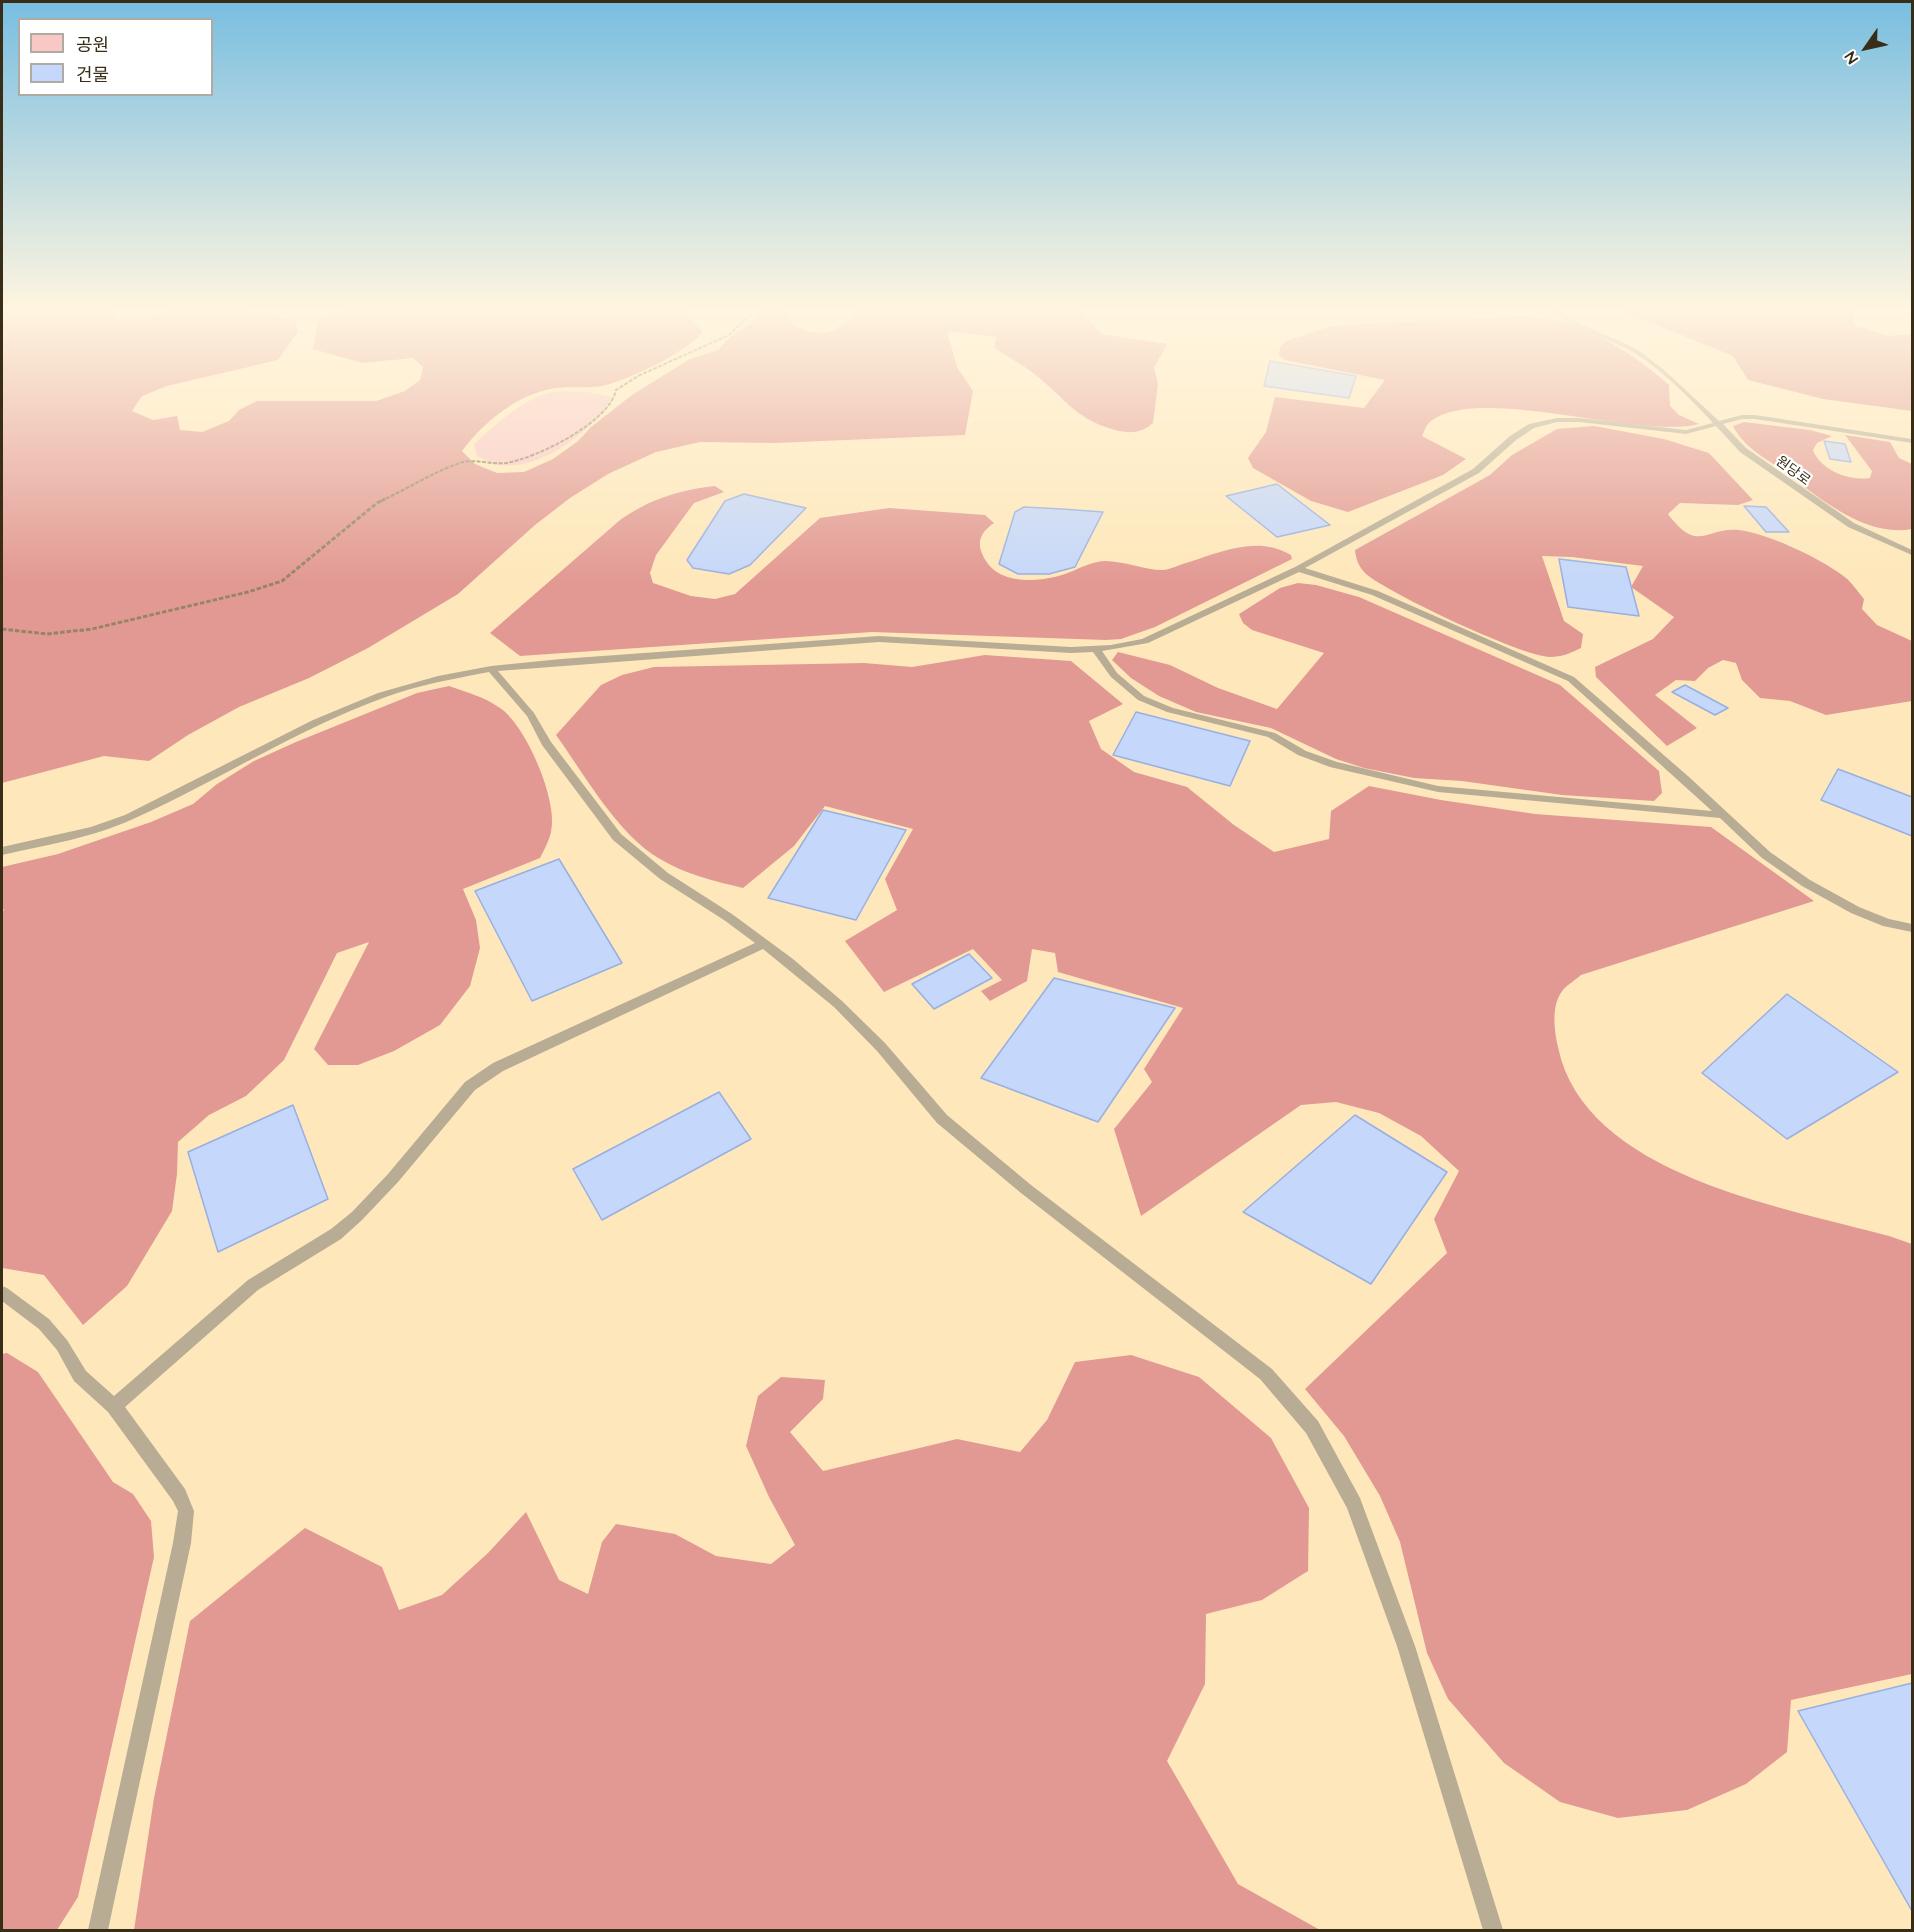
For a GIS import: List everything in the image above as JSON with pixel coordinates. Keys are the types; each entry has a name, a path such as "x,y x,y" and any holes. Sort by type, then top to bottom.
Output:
{"lane":[{"name":"원당로","path":"1695,401 1743,450 1800,492 1851,525 1912,554"},
{"path":"2,851 93,830 129,817 316,722 381,695 438,679 491,669 879,639 1071,650 1096,649 1145,641 1298,569 1476,471 1514,438 1532,426 1557,420 1579,420 1686,432 1701,430 1742,417 1755,417 1912,441"},
{"path":"1298,569 1375,593 1571,678 1766,855 1806,883 1860,912 1887,923 1912,928"},
{"path":"1096,649 1114,675 1141,698 1199,718 1271,735 1302,753 1334,765 1438,789 1723,815"},
{"path":"491,669 531,715 546,743 616,837 664,876 728,917 764,944 838,1005 881,1047 942,1119 1026,1189 1266,1374 1312,1427 1354,1504 1402,1635 1493,1930"},
{"path":"114,1406 253,1286 336,1234 357,1216 393,1178 470,1086 498,1067 764,944"},
{"path":"2,1293 44,1324 62,1345 80,1376 114,1406 179,1495 186,1511 182,1542 98,1930"}],"path":[{"path":"2,629 47,634 92,629 248,592 282,581 377,503 462,462 505,463 543,453 577,433 614,401"}],"green space":[{"path":"610,401 579,435 564,446 532,462 515,465 496,464 477,456 474,445 498,422 528,402"}],"shaded area":[{"path":"2,401 139,401 132,411 153,420 177,416 180,430 202,432 229,421 239,410 257,401 518,401 499,413 462,451 475,464 497,473 524,472 553,459 578,441 591,427 624,401 971,401 965,435 775,443 700,442 656,452 608,474 570,498 535,525 458,594 368,648 309,678 239,707 188,735 149,761 104,756 2,783"},
{"path":"1065,401 1156,401 1153,423 1135,432 1115,430 1100,425"},
{"path":"1274,401 1309,401 1364,408 1369,401 1670,401 1670,406 1679,415 1699,424 1672,427 1637,425 1516,409 1480,408 1449,412 1428,424 1422,436 1466,459 1443,475 1348,512 1311,501 1253,468 1248,458 1266,432"},
{"path":"1839,401 1912,401 1912,411"},
{"path":"1744,422 1810,430 1832,436 1817,443 1813,450 1822,464 1829,469 1854,478 1870,478 1872,471 1845,435 1890,442 1899,458 1912,464 1912,529 1894,530 1876,527 1859,521 1826,502 1748,445 1733,426"},
{"path":"1594,426 1664,439 1709,453 1753,500 1738,505 1680,503 1668,514 1688,534 1704,536 1732,530 1756,534 1783,543 1812,557 1846,578 1864,599 1862,609 1877,625 1912,641 1912,701 1826,715 1790,701 1760,698 1742,680 1736,663 1723,660 1708,668 1695,681 1676,680 1655,695 1697,728 1667,746 1596,677 1595,667 1653,639 1674,617 1631,587 1643,566 1572,557 1542,556 1564,621 1583,634 1581,648 1550,657 1512,646 1456,623 1380,583 1366,574 1360,566 1355,550 1490,475 1512,455 1557,429"},
{"path":"715,486 724,492 694,503 656,555 650,573 653,583 691,596 715,599 735,594 820,518 889,508 985,515 994,523 985,531 980,540 986,561 1001,574 1021,580 1053,577 1105,561 1164,570 1239,547 1265,546 1291,555 1292,559 1155,627 1121,639 872,632 520,656 490,633 620,520 642,506 665,497"},
{"path":"1298,583 1316,585 1359,597 1560,685 1659,771 1662,793 1654,801 1562,795 1462,781 1414,778 1364,768 1336,759 1271,728 1196,712 1159,696 1131,678 1112,660 1118,652 1170,665 1218,688 1277,709 1324,653 1252,630 1243,623 1239,614 1280,588"},
{"path":"985,655 1071,661 1123,704 1089,721 1101,749 1134,772 1187,787 1234,825 1274,852 1329,839 1331,811 1369,786 1441,800 1535,814 1711,827 1814,901 1581,975 1559,996 1554,1017 1555,1032 1558,1047 1575,1091 1606,1126 1646,1155 1694,1179 1745,1197 1912,1244 1912,1674 1791,1700 1787,1752 1746,1784 1687,1810 1618,1818 1560,1802 1504,1763 1448,1699 1427,1653 1400,1542 1380,1496 1344,1436 1305,1389 1447,1253 1434,1219 1459,1171 1421,1136 1379,1113 1336,1102 1301,1105 1141,1216 1114,1129 1152,1082 1144,1069 1183,1008 1058,972 1055,953 1032,949 1027,981 990,1001 981,991 1002,980 973,949 884,992 845,941 897,910 885,879 913,829 825,806 794,846 743,888 721,883 679,869 644,848 603,803 556,735 601,685 622,675 654,667 864,663 912,667"},
{"path":"449,686 488,701 510,717 530,747 538,765 550,802 552,819 551,832 540,858 463,889 476,920 480,948 470,986 440,1025 394,1051 358,1065 328,1065 314,1049 369,942 337,953 284,1060 246,1096 209,1115 178,1142 172,1211 127,1286 83,1325 44,1275 2,1268 2,914 4,909 2,909 2,867 58,854 151,822 193,804 217,784 254,761 417,693"},
{"path":"7,1353 38,1372 113,1482 133,1494 151,1521 154,1557 78,1897 57,1930 3,1930 2,1354"},
{"path":"1131,1355 1199,1377 1271,1438 1309,1508 1308,1571 1262,1600 1206,1614 1205,1684 1167,1761 1238,1884 1320,1930 134,1930 154,1798 190,1621 305,1528 382,1567 399,1610 442,1595 488,1553 526,1512 559,1580 588,1594 602,1542 616,1524 675,1534 716,1556 771,1564 795,1545 769,1497 746,1446 758,1396 781,1377 825,1380 823,1399 790,1432 823,1471 957,1439 1020,1452 1047,1420 1075,1362"}],"building":[{"path":"1824,441 1845,444 1851,462 1830,459"},
{"path":"1277,484 1330,525 1277,537 1226,496"},
{"path":"744,494 806,508 750,565 729,574 693,568 687,560 725,501"},
{"path":"1744,506 1766,507 1789,532 1766,532"},
{"path":"1024,507 1103,512 1075,567 1049,574 1018,574 999,564 1015,512"},
{"path":"1559,559 1626,567 1639,616 1568,607"},
{"path":"1685,685 1728,708 1715,715 1672,692"},
{"path":"1136,712 1250,741 1230,786 1113,755"},
{"path":"1838,769 1912,797 1912,836 1821,800"},
{"path":"823,810 906,830 856,920 768,898"},
{"path":"559,859 622,963 532,1001 475,891"},
{"path":"969,954 992,978 934,1009 912,984"},
{"path":"1054,978 1175,1008 1098,1122 981,1078"},
{"path":"1787,994 1898,1072 1787,1139 1702,1073"},
{"path":"719,1092 751,1139 602,1220 573,1169"},
{"path":"293,1105 328,1199 218,1252 188,1152"},
{"path":"1355,1115 1447,1172 1371,1284 1243,1212"},
{"path":"1912,1683 1912,1911 1798,1711"}]}
